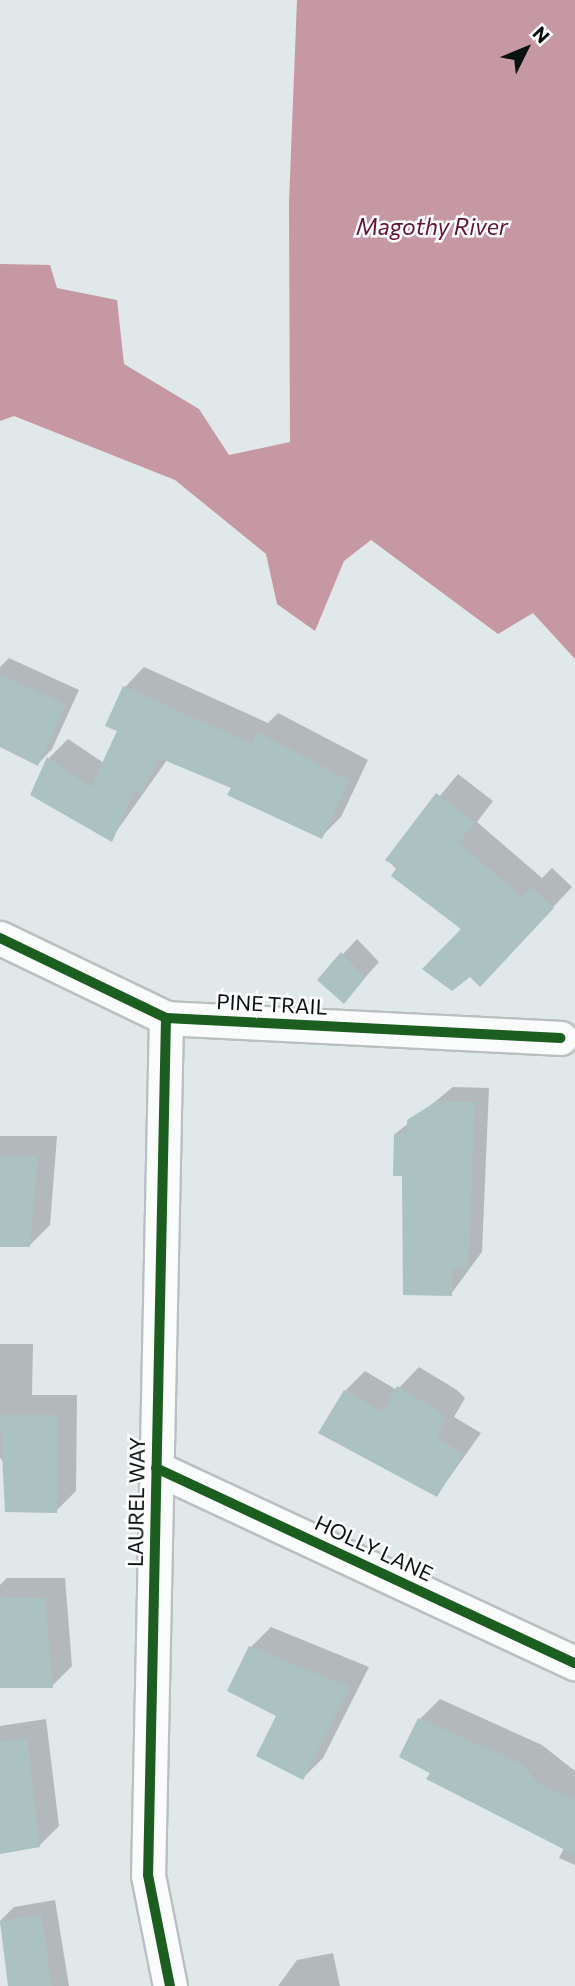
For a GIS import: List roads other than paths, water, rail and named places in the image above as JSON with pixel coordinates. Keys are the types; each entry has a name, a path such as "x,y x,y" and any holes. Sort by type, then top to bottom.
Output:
{"street":[{"name":"PINE TRAIL","path":"0,938 166,1018 560,1038"},
{"name":"LAUREL WAY","path":"166,1018 148,1875 170,1986"},
{"name":"HOLLY LANE","path":"156,1468 575,1663"}],"water":[{"name":"Magothy River","path":"297,0 575,0 575,659 533,613 498,634 371,540 344,561 315,631 277,604 266,554 175,480 14,416 0,421 0,264 50,265 57,288 117,300 124,364 199,409 229,455 290,442 289,202"}]}
